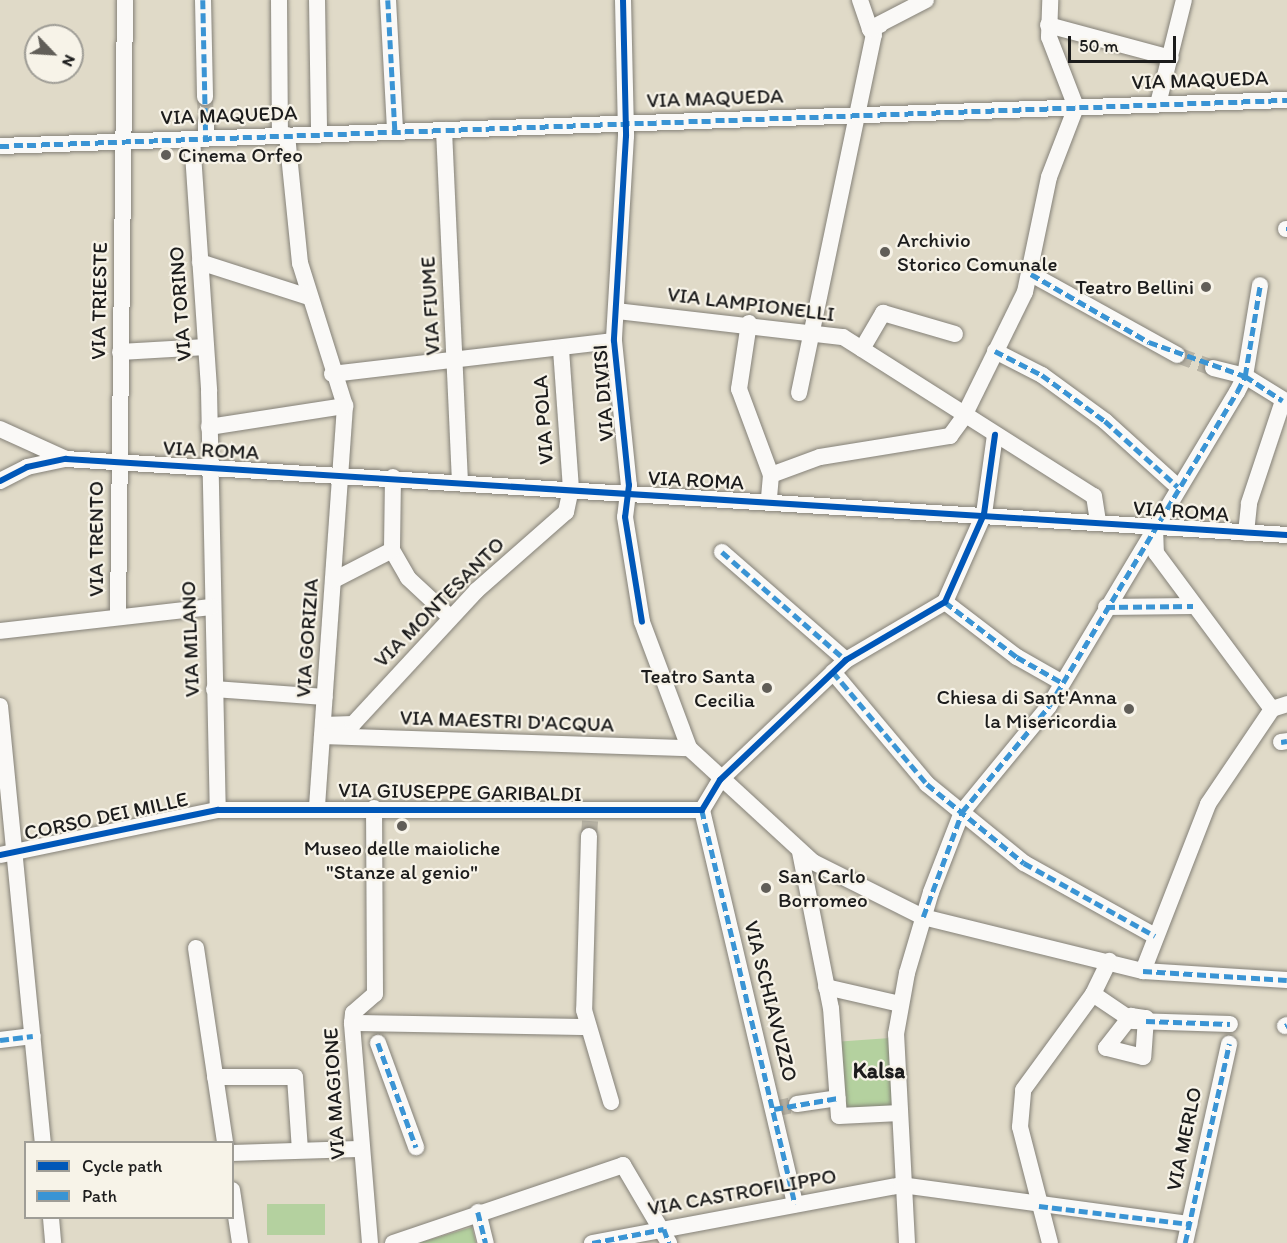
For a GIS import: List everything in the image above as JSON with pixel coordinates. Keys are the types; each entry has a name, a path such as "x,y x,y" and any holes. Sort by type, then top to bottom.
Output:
{"street":[{"name":"VIA TRIESTE","path":"119,461 125,0"},
{"path":"203,0 205,97"},
{"path":"209,428 345,406 343,386 332,374 300,263 284,136 279,0"},
{"path":"317,0 319,134"},
{"path":"388,0 395,131"},
{"name":"VIA DIVISI","path":"623,0 625,123 614,341 627,492 625,517 642,622 689,748 720,780 800,852 923,917 1143,971 1287,980"},
{"path":"799,393 854,115 874,35 860,0"},
{"path":"870,29 926,0"},
{"path":"870,29 934,0"},
{"path":"1158,104 1184,0"},
{"path":"771,475 820,457 950,436 963,418 1031,274 1042,202 1076,107 1048,26 1044,3"},
{"path":"1048,26 1171,58"},
{"name":"VIA MAQUEDA","path":"0,146 123,141 201,133 284,136 1287,100"},
{"name":"VIA FIUME","path":"444,130 460,481"},
{"name":"VIA TORINO","path":"201,133 200,262 206,347 209,466"},
{"path":"200,262 309,297"},
{"path":"1031,274 1177,354"},
{"path":"907,1243 901,1185 900,1004 923,917 962,812 1049,706 1061,682 1245,376 1260,285"},
{"name":"VIA LAMPIONELLI","path":"617,311 749,323 843,338 963,418 1094,496 1098,522"},
{"path":"861,349 883,313 955,334"},
{"path":"749,323 739,389 742,410 771,475 770,500"},
{"path":"332,374 455,362 614,341"},
{"path":"120,352 206,347"},
{"name":"VIA POLA","path":"561,349 570,489"},
{"path":"995,351 1042,375 1105,421 1178,487"},
{"path":"1214,368 1245,376 1285,402 1249,503 1246,532"},
{"name":"VIA GORIZIA","path":"317,806 345,406"},
{"path":"0,429 66,459"},
{"path":"702,810 720,780 846,660 945,602 984,514 995,435"},
{"path":"0,481 27,467 66,459"},
{"name":"VIA ROMA","path":"66,459 770,500 1287,535"},
{"name":"VIA TRENTO","path":"118,617 119,461"},
{"name":"VIA MILANO","path":"209,466 218,810"},
{"path":"393,477 392,550 408,578 450,617"},
{"name":"VIA MONTESANTO","path":"323,730 352,724 450,617 566,512 570,489"},
{"path":"1143,971 1208,804 1247,742 1280,706 1193,606 1156,553 1155,526"},
{"path":"334,580 392,550"},
{"path":"722,552 846,660"},
{"path":"945,602 1017,657 1061,682"},
{"path":"1106,607 1193,606"},
{"path":"0,631 212,607"},
{"path":"833,672 927,784 1024,863 1155,936"},
{"path":"214,689 325,697"},
{"path":"0,706 7,854 33,1036 43,1141"},
{"name":"VIA MAESTRI D'ACQUA","path":"323,730 689,748"},
{"name":"VIA GIUSEPPE GARIBALDI","path":"218,810 317,806 589,822 702,810"},
{"name":"VIA MAGIONE","path":"370,1243 358,1149 352,1023 353,1013 375,994 374,808"},
{"name":"CORSO DEI MILLE","path":"7,854 218,810"},
{"name":"VIA SCHIAVUZZO","path":"702,810 795,1204"},
{"path":"589,822 586,1027 610,1102"},
{"path":"800,852 826,987 839,1116 900,1113"},
{"path":"196,948 225,1141"},
{"path":"1050,1243 1020,1127 1023,1090 1092,993 1109,961"},
{"path":"826,987 900,1004"},
{"path":"1092,993 1137,1020 1230,1024"},
{"path":"352,1023 586,1027"},
{"path":"0,1040 33,1036"},
{"path":"378,1043 416,1147"},
{"name":"VIA MERLO","path":"1185,1243 1229,1044"},
{"path":"215,1077 295,1077 300,1150"},
{"path":"797,1104 838,1098"},
{"path":"234,1153 358,1149"},
{"path":"393,1243 478,1212 623,1165 666,1236"},
{"name":"VIA CASTROFILIPPO","path":"591,1243 666,1236 795,1204 901,1185 1039,1206 1189,1224"},
{"path":"234,1203 240,1243"},
{"path":"478,1212 486,1243"},
{"path":"51,1219 53,1243"}],"green space":[{"path":"890,1038 895,1112 842,1116 837,1042"},
{"path":"267,1204 325,1204 325,1235 267,1235"},
{"path":"472,1227 476,1243 419,1243"}],"tunnel":[{"path":"205,97 206,122"},
{"path":"1177,355 1213,368"},
{"path":"589,836 590,821"},
{"path":"774,1109 797,1104"}],"marked path":[{"path":"203,0 206,138"},
{"path":"388,0 395,131"},
{"path":"0,146 1287,100"},
{"path":"1031,274 1149,342 1245,376 1283,401"},
{"path":"923,917 962,812 1049,706 1237,392 1245,376 1260,285"},
{"path":"995,351 1042,375 1105,421 1178,487"},
{"path":"722,552 846,660"},
{"path":"945,602 1017,657 1061,682"},
{"path":"1106,607 1193,606"},
{"path":"833,672 927,784 1024,863 1155,936"},
{"path":"1281,742 1287,741"},
{"path":"702,810 795,1204"},
{"path":"1143,971 1287,980"},
{"path":"1146,1021 1230,1024"},
{"path":"0,1040 33,1036"},
{"path":"378,1043 416,1147"},
{"path":"1185,1243 1229,1044"},
{"path":"774,1109 838,1098"},
{"path":"1039,1206 1189,1224"},
{"path":"478,1212 486,1243"},
{"path":"592,1243 664,1229 669,1243"}],"cycle path":[{"path":"623,0 626,136 614,341 629,485 625,517 642,622"},
{"path":"0,855 218,810 702,810 720,780 846,660 945,602 984,514 995,435"},
{"path":"0,481 27,467 66,459 1287,535"}],"place":[{"name":"Cinema Orfeo","path":"166,155"},
{"name":"Archivio Storico Comunale","path":"885,252"},
{"name":"Teatro Bellini","path":"1206,287"},
{"name":"Teatro Santa Cecilia","path":"767,688"},
{"name":"Chiesa di Sant'Anna la Misericordia","path":"1129,709"},
{"name":"Museo delle maioliche \"Stanze al genio\"","path":"402,826"},
{"name":"San Carlo Borromeo","path":"766,888"}],"district":[{"name":"Kalsa","path":"879,1071"}]}
